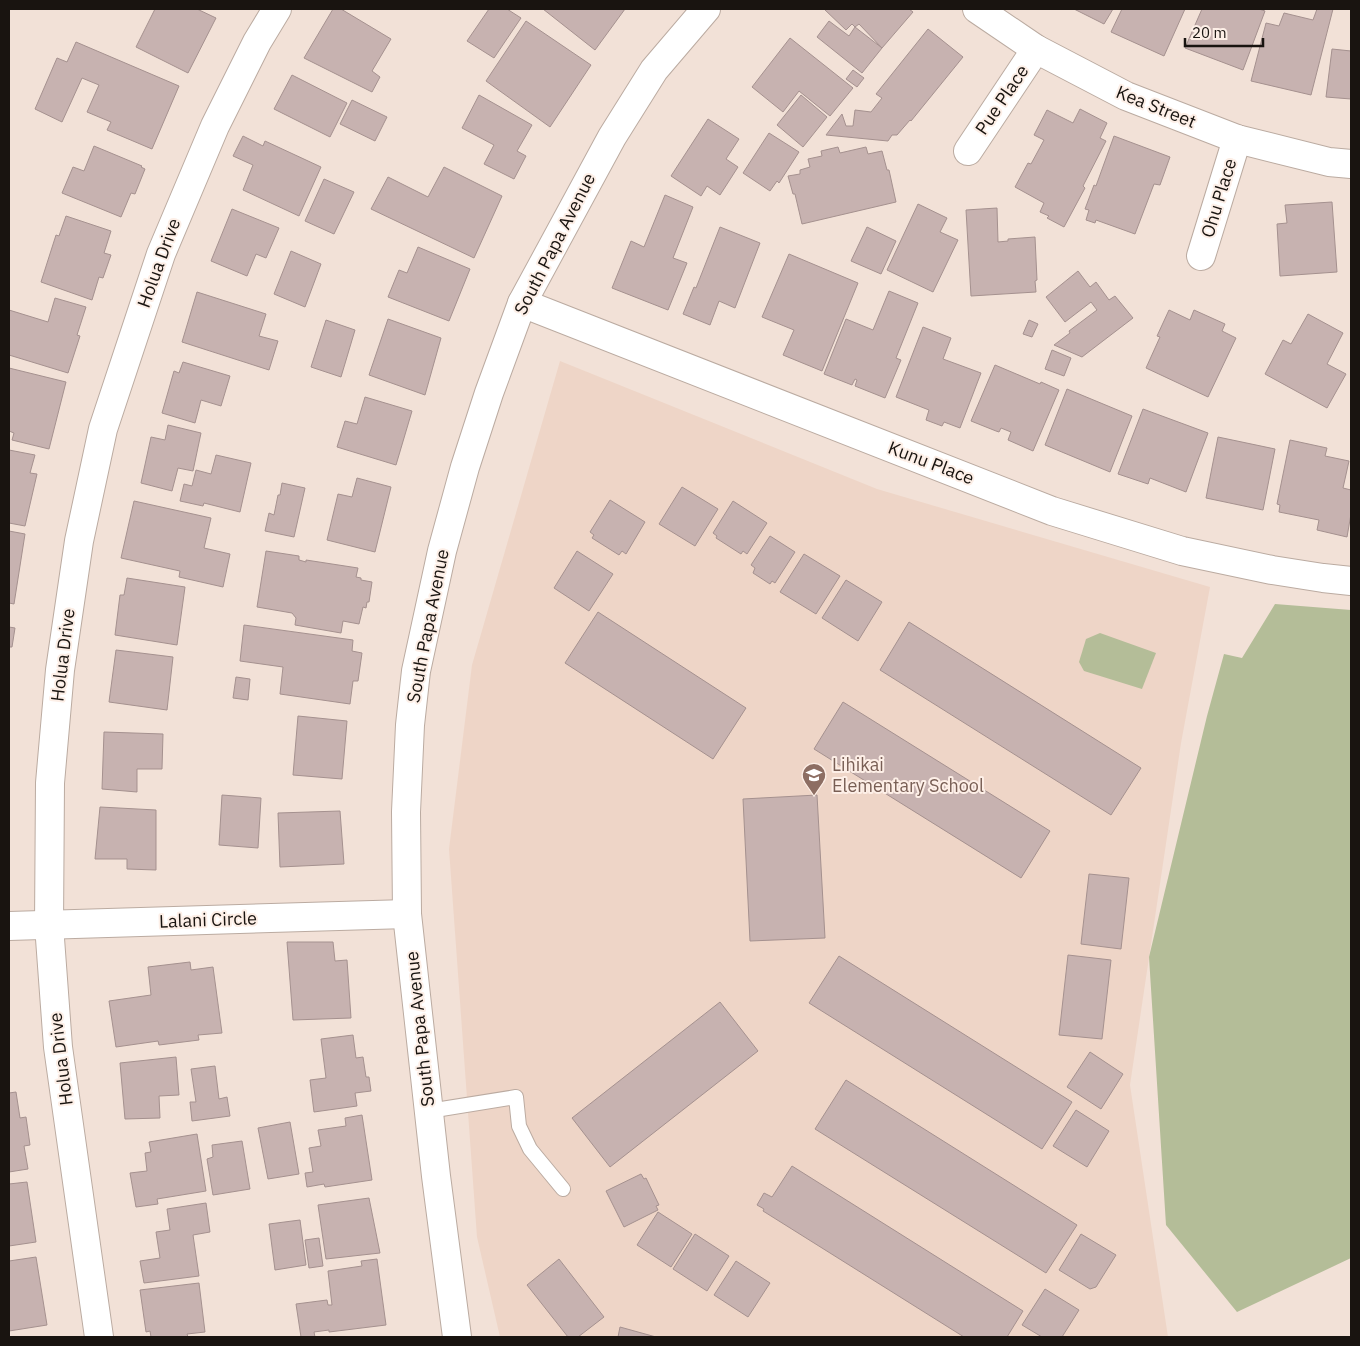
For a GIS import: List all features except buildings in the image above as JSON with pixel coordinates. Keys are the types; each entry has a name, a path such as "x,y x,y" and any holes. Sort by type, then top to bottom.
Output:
{"street":[{"name":"Holua Drive","path":"99,1337 58,1047 49,925 50,783 60,670 79,541 103,429 161,254 215,126 257,42 277,9"},
{"name":"South Papa Avenue","path":"457,1337 407,914 406,812 410,725 416,671 442,551 465,467 489,393 522,303 612,137 654,70 706,9"},
{"name":"Kea Street","path":"977,9 1036,49 1126,96 1237,139 1329,162 1351,164"},
{"name":"Pue Place","path":"968,151 1036,49"},
{"name":"Ohu Place","path":"1201,256 1237,139"},
{"name":"Kunu Place","path":"522,303 1052,511 1182,551 1272,570 1351,581"},
{"name":"Lalani Circle","path":"9,926 407,914"}],"lane":[{"path":"429,1111 516,1097 519,1126 530,1149 563,1189"}],"shaded area":[{"name":"Lihikai Elementary School","path":"560,361 877,489 1210,587 1181,743 1130,1085 1168,1337 500,1337 477,1237 449,849 472,665"}],"green space":[{"path":"1275,604 1351,610 1351,1258 1237,1312 1166,1225 1149,957 1207,716 1224,654 1242,658"},
{"path":"1100,633 1156,653 1142,689 1084,671 1079,662 1086,639"}],"place":[{"name":"Lihikai Elementary School","path":"814,796"}]}
